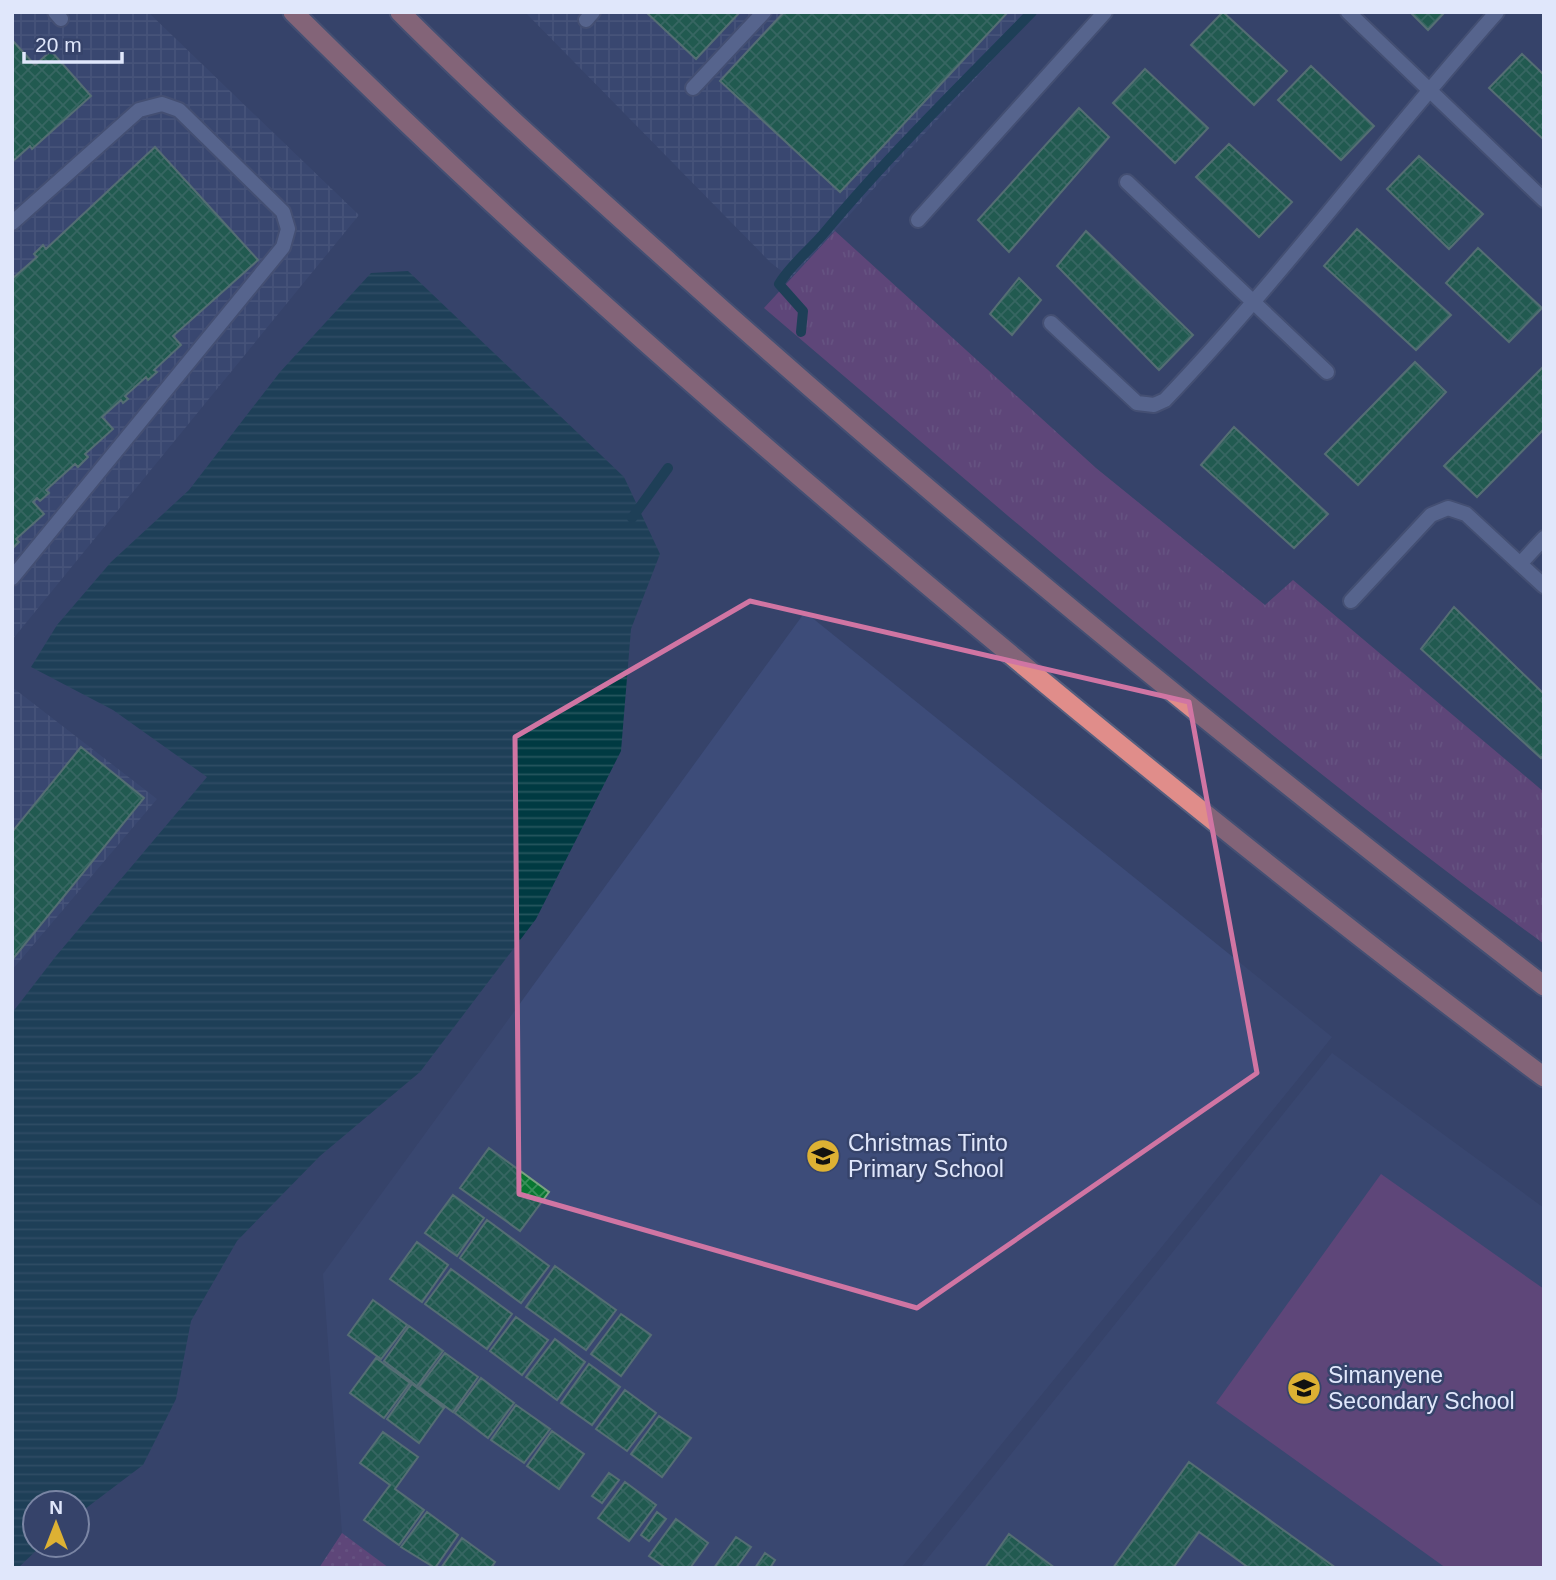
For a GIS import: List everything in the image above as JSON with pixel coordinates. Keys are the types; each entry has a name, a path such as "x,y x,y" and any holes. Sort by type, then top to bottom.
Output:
{"highway":[{"path":"293,12 408,125 736,424 1197,809 1427,990 1544,1077"},
{"path":"400,12 482,94 843,418 1323,816 1544,986"}],"street":[{"path":"693,88 764,12"},
{"path":"918,220 1105,12"},
{"path":"1348,12 1544,200"},
{"path":"1051,323 1137,403 1154,405 1165,400 1255,301 1429,89 1497,12"},
{"path":"12,223 139,110 162,104 179,110 274,202 284,212 288,229 283,247 12,578"},
{"path":"1127,182 1328,372"},
{"path":"1351,601 1431,515 1448,508 1466,514 1544,586"},
{"path":"1520,564 1544,538"}],"highlighted area":[{"path":"750,601 1189,702 1257,1073 917,1308 519,1194 515,737"}],"shaded area":[{"path":"12,12 148,12 359,215 12,640"},
{"path":"525,12 1037,12 791,278 771,263"},
{"path":"408,271 624,477 660,554 631,629 621,751 536,919 420,1072 320,1156 237,1241 191,1321 176,1399 143,1465 91,1504 91,1489 21,1489 21,1559 27,1559 18,1568 12,1568 12,1013 56,956 207,777 113,710 31,667 57,625 111,562 189,490 280,372 371,273"},
{"name":"Christmas Tinto Primary School","path":"805,612 1332,1037 901,1568 319,1568 342,1533 323,1274"},
{"path":"12,687 157,799 12,970"},
{"name":"Simanyene Secondary School","path":"1332,1053 1544,1208 1544,1568 920,1568"}],"green space":[{"path":"835,231 1096,468 1265,605 1293,580 1544,792 1544,944 1344,792 1148,634 764,308"},
{"path":"1381,1174 1544,1289 1544,1568 1446,1568 1216,1403"},
{"path":"342,1533 389,1568 319,1568"}],"building":[{"path":"646,12 740,12 696,59"},
{"path":"784,12 1008,12 840,192 720,81"},
{"path":"1223,12 1287,71 1254,105 1191,45"},
{"path":"1410,12 1445,12 1428,30"},
{"path":"12,40 35,65 51,51 91,96 32,149 30,146 12,162"},
{"path":"1522,54 1544,75 1544,140 1489,88"},
{"path":"1311,66 1374,126 1341,160 1278,100"},
{"path":"1145,69 1208,128 1175,163 1113,103"},
{"path":"1079,108 1109,137 1009,252 978,220"},
{"path":"1229,144 1292,202 1259,237 1196,177"},
{"path":"155,147 258,260 173,336 181,345 154,370 157,372 148,380 146,377 125,396 128,399 123,403 121,400 102,417 113,429 85,454 88,457 78,467 75,464 46,490 49,493 40,501 37,498 33,502 44,514 16,539 19,542 12,549 12,279 37,257 34,254 43,245 46,249"},
{"path":"1419,156 1483,214 1449,249 1387,189"},
{"path":"1357,229 1451,315 1416,350 1324,266"},
{"path":"1086,231 1193,335 1159,370 1057,266"},
{"path":"1478,248 1542,308 1509,342 1446,283"},
{"path":"1019,278 1041,300 1012,335 990,314"},
{"path":"1415,362 1446,392 1358,485 1325,454"},
{"path":"1544,366 1544,429 1477,497 1444,466"},
{"path":"1234,427 1328,514 1294,548 1201,465"},
{"path":"1454,607 1544,694 1544,755 1541,758 1421,649"},
{"path":"81,747 144,798 12,960 12,832"},
{"path":"489,1148 549,1192 520,1231 460,1188"},
{"path":"453,1195 484,1218 457,1256 425,1233"},
{"path":"487,1220 549,1266 521,1303 460,1258"},
{"path":"417,1242 448,1265 422,1302 390,1279"},
{"path":"555,1266 616,1310 586,1350 526,1307"},
{"path":"451,1269 512,1314 487,1349 425,1304"},
{"path":"373,1300 407,1325 381,1359 348,1335"},
{"path":"621,1314 651,1335 621,1376 591,1354"},
{"path":"516,1317 548,1340 522,1375 490,1351"},
{"path":"409,1326 443,1351 417,1386 384,1361"},
{"path":"555,1339 585,1362 557,1400 526,1377"},
{"path":"445,1353 478,1377 453,1412 419,1387"},
{"path":"376,1358 410,1383 384,1418 350,1393"},
{"path":"589,1364 620,1387 592,1425 561,1403"},
{"path":"481,1378 514,1403 488,1438 455,1413"},
{"path":"412,1384 444,1408 419,1443 387,1419"},
{"path":"625,1390 656,1413 627,1451 596,1429"},
{"path":"516,1405 550,1429 524,1463 491,1440"},
{"path":"659,1416 691,1438 662,1477 631,1454"},
{"path":"552,1431 584,1454 559,1489 527,1466"},
{"path":"383,1432 418,1457 395,1489 424,1510 399,1545 364,1520 390,1485 360,1463"},
{"path":"1189,1462 1336,1568 1249,1568 1199,1532 1173,1568 1113,1568"},
{"path":"609,1473 619,1480 602,1503 592,1496"},
{"path":"625,1482 656,1505 629,1541 598,1518"},
{"path":"427,1512 458,1535 435,1568 401,1547"},
{"path":"657,1512 666,1519 649,1541 641,1535"},
{"path":"676,1519 708,1543 690,1568 666,1568 649,1556"},
{"path":"1009,1534 1055,1568 985,1568"},
{"path":"736,1537 751,1547 736,1568 714,1568"},
{"path":"462,1538 495,1562 491,1568 441,1568"},
{"path":"765,1553 775,1560 770,1568 755,1568"}],"waterway":[{"path":"801,332 803,311 779,284 784,277 900,148 1032,12"},
{"path":"632,518 668,468"}],"place":[{"name":"Christmas Tinto Primary School","path":"823,1156"},
{"name":"Simanyene Secondary School","path":"1304,1388"}]}
